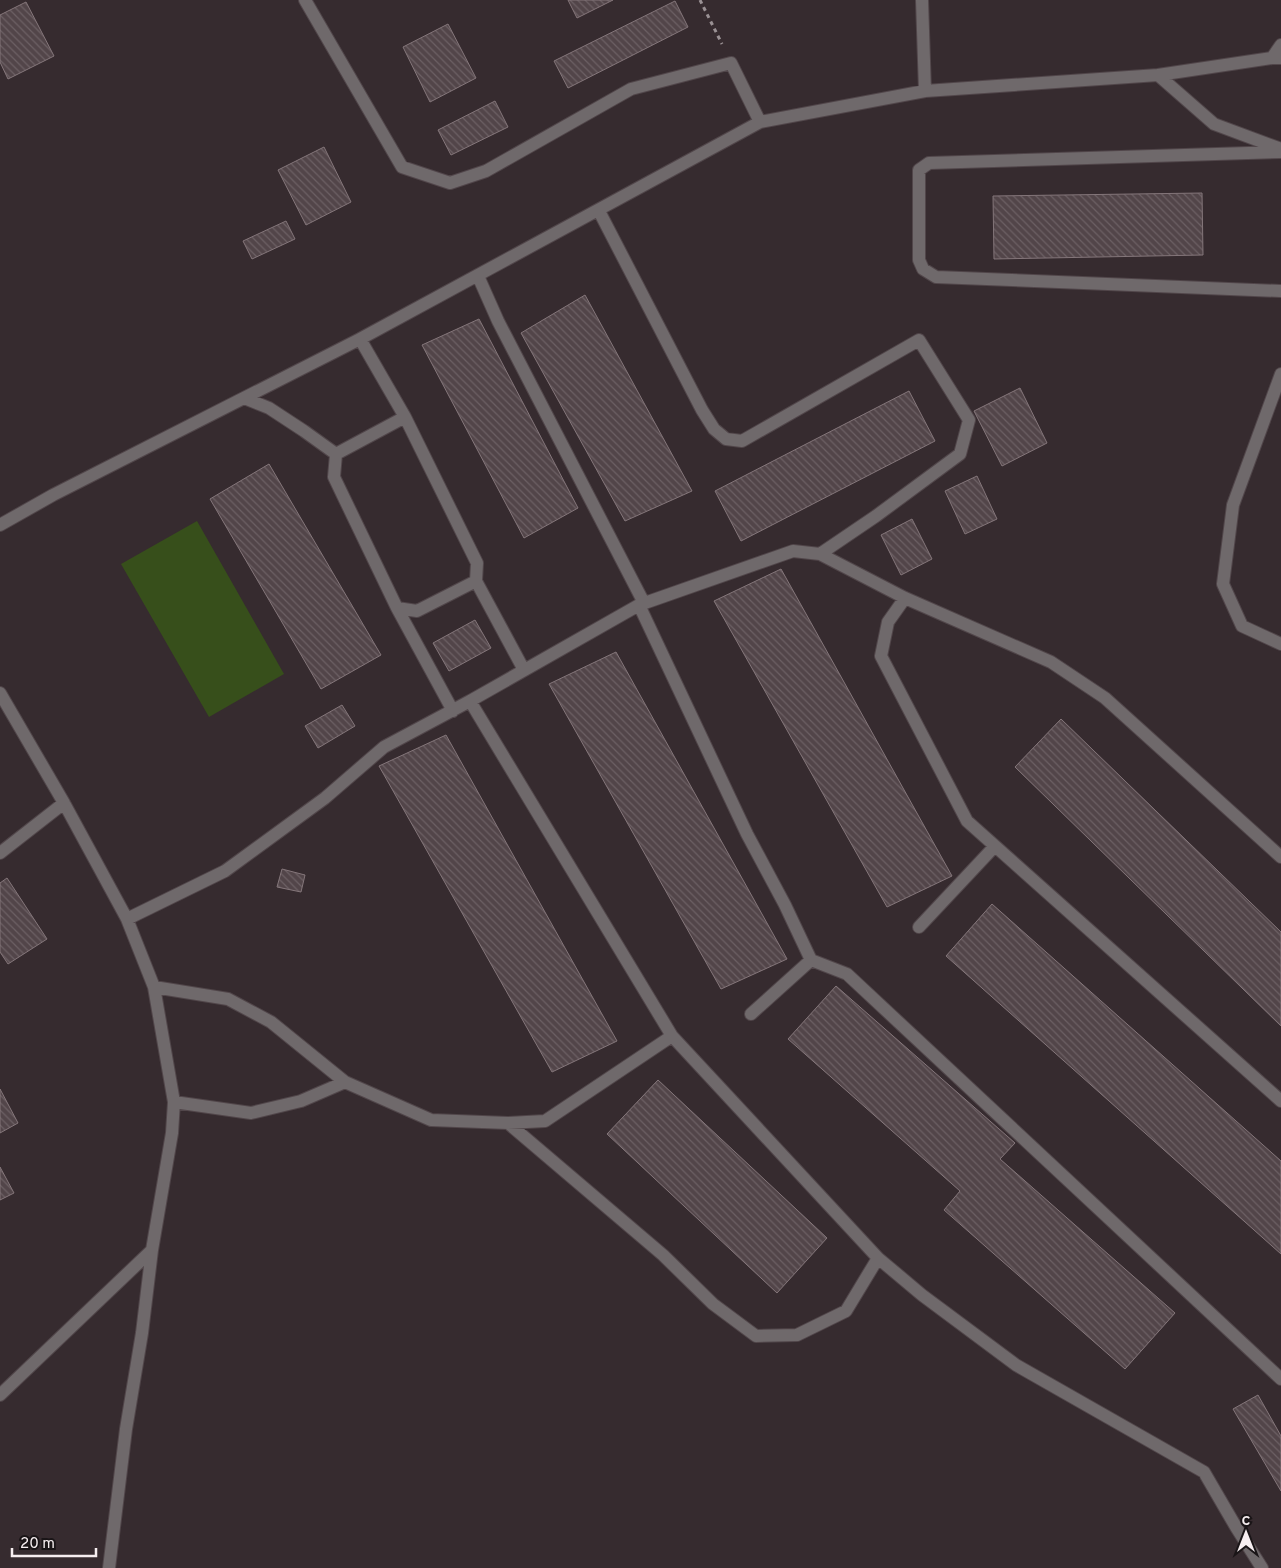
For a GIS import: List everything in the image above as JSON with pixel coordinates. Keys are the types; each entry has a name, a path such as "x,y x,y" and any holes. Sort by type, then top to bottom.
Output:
{"street":[{"path":"306,0 402,167 450,183 486,171 631,89 731,63 760,122"},
{"path":"922,0 925,90"},
{"path":"0,526 54,495 360,339 760,122 925,90 1158,75 1276,58 1281,45"},
{"path":"1158,75 1214,124 1281,150"},
{"path":"1281,150 929,163 919,170 919,260 923,269 936,277 1281,291"},
{"path":"599,211 702,410 714,429 726,439 742,441 920,340 969,420 960,454 876,516 820,554"},
{"path":"478,276 498,320 642,604 747,834 785,905 811,960 847,974 1281,1379"},
{"path":"360,339 404,417 477,563 476,581 524,670"},
{"path":"1281,374 1233,505 1223,584 1242,626 1281,644"},
{"path":"244,398 269,408 336,454"},
{"path":"336,454 404,417"},
{"path":"336,454 334,478 397,608 453,711"},
{"path":"127,919 225,871 325,798 384,747 470,702 642,604 793,551 820,554 905,598 1051,662 1105,698 1281,857"},
{"path":"397,608 417,611 476,581"},
{"path":"905,598 888,622 881,656 967,821 1281,1101"},
{"path":"0,693 64,803 127,919 154,987 174,1102 172,1133 152,1250 142,1333 126,1429 109,1568"},
{"path":"470,702 672,1036 878,1258 922,1295 1016,1365 1204,1472 1262,1568"},
{"path":"0,853 64,803"},
{"path":"919,927 995,846"},
{"path":"751,1014 811,960"},
{"path":"154,987 228,999 271,1022 345,1082 432,1120 508,1123 545,1121 672,1036"},
{"path":"174,1102 251,1113 301,1101 345,1082"},
{"path":"508,1123 663,1255 713,1304 756,1336 797,1335 846,1312 878,1258"},
{"path":"0,1395 152,1250"}],"path":[{"path":"700,0 731,63"}],"green space":[{"path":"197,521 284,674 209,717 121,564"}],"building":[{"path":"568,0 613,0 577,18"},
{"path":"675,1 688,27 568,88 554,61"},
{"path":"26,2 54,56 8,79 0,62 0,15"},
{"path":"448,24 476,78 430,102 403,47"},
{"path":"495,101 508,127 451,155 438,130"},
{"path":"324,147 351,202 306,225 278,170"},
{"path":"1202,193 1203,255 994,259 993,196"},
{"path":"286,221 295,239 252,259 243,241"},
{"path":"585,295 692,491 625,521 521,333"},
{"path":"479,319 578,508 524,538 422,345"},
{"path":"1020,388 1047,443 1002,466 974,411"},
{"path":"909,391 935,441 741,541 715,491"},
{"path":"269,464 381,655 321,689 210,499"},
{"path":"977,476 997,519 965,534 945,491"},
{"path":"912,519 932,559 901,575 881,535"},
{"path":"781,569 952,876 887,907 714,601"},
{"path":"475,620 491,648 449,671 433,643"},
{"path":"616,652 787,959 721,989 549,684"},
{"path":"342,705 355,726 318,748 305,726"},
{"path":"1061,719 1281,932 1281,1026 1015,767"},
{"path":"446,735 617,1041 552,1072 379,766"},
{"path":"282,869 305,875 301,892 277,887"},
{"path":"7,878 47,939 8,964 0,952 0,883"},
{"path":"992,904 1281,1161 1281,1254 946,956"},
{"path":"836,986 1015,1143 1000,1159 1175,1313 1125,1369 944,1210 960,1191 788,1039"},
{"path":"658,1080 827,1238 777,1293 607,1134"},
{"path":"0,1089 18,1123 0,1133"},
{"path":"0,1167 14,1193 0,1200"},
{"path":"1258,1395 1281,1436 1281,1491 1233,1409"}]}
